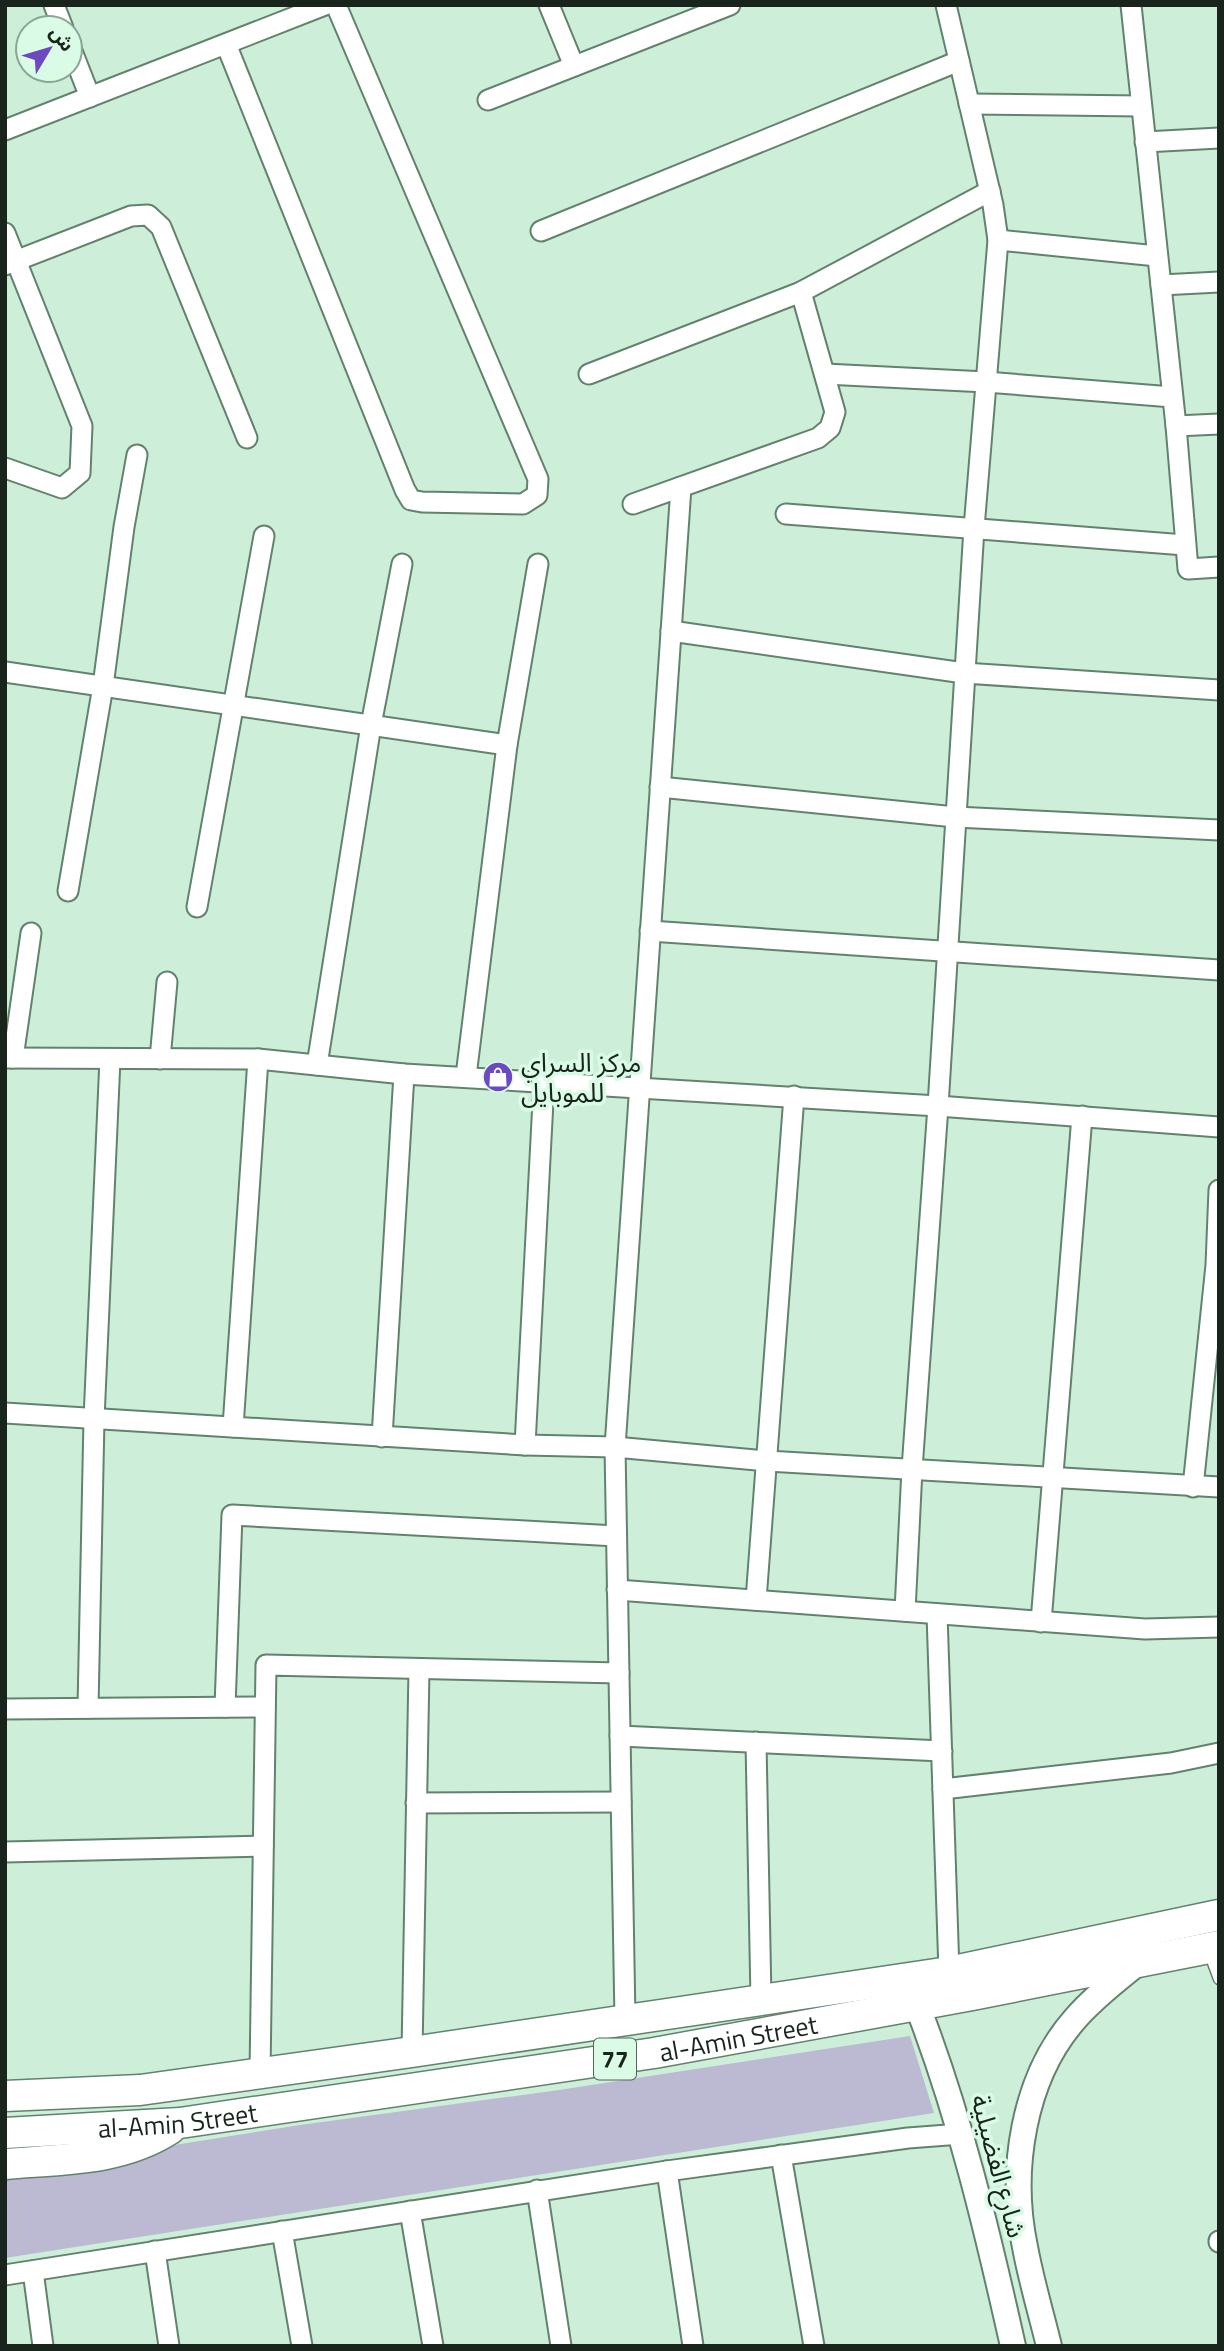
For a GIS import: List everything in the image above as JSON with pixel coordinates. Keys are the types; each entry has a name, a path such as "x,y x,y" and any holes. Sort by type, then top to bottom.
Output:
{"main road":[{"name":"al-Amin Street","path":"5,2133 180,2123 653,2053 917,2005 952,1985 1219,1915"},
{"name":"al-Amin Street","path":"5,2096 140,2090 761,1999 952,1985 1139,1962 1213,1947"},
{"name":"77","path":"5,2164 106,2155 144,2143 180,2123"}],"street":[{"path":"5,130 325,5"},
{"path":"226,44 411,500 523,504 537,495 538,479 336,5"},
{"path":"549,5 574,66"},
{"path":"488,100 730,5"},
{"path":"905,1611 964,673 998,240 990,191 946,5"},
{"path":"1130,5 1161,285 1188,569 1219,568"},
{"path":"541,231 959,61"},
{"path":"84,82 90,97"},
{"path":"969,104 1142,106"},
{"path":"1145,142 1219,138"},
{"path":"589,374 802,292 990,191"},
{"path":"11,263 131,216 148,215 161,227 247,438"},
{"path":"5,233 11,263 82,426 80,473 62,488 5,468"},
{"path":"998,240 1157,256"},
{"path":"1161,285 1219,282"},
{"path":"633,504 818,438 830,428 835,412 802,292"},
{"path":"825,374 986,382 1172,397"},
{"path":"1175,426 1219,424"},
{"path":"68,891 103,686 124,527 137,455"},
{"path":"625,2020 615,1447 681,487"},
{"path":"786,514 1185,545"},
{"path":"197,907 264,536"},
{"path":"317,1065 371,725 402,564"},
{"path":"466,1076 507,745 538,564"},
{"path":"671,631 964,673 1219,690"},
{"path":"5,672 507,745"},
{"path":"660,787 956,817 1219,831"},
{"path":"650,931 1219,970"},
{"path":"32,933 9,1058 258,1059 404,1074 938,1105 1219,1127"},
{"path":"160,1059 167,982"},
{"path":"88,1708 94,1419 110,1059"},
{"path":"233,1427 258,1059"},
{"path":"382,1437 404,1074"},
{"path":"525,1446 544,1082"},
{"path":"756,1600 794,1096"},
{"path":"1041,1622 1082,1116"},
{"path":"1193,1487 1217,1265 1219,1191"},
{"path":"5,1413 525,1446 615,1447 767,1461 1219,1487"},
{"path":"225,1707 232,1516 616,1536"},
{"path":"617,1590 1145,1629 1219,1627"},
{"path":"937,1614 952,1985"},
{"path":"260,2073 266,1665 619,1674"},
{"path":"412,2052 419,1669"},
{"path":"5,1709 265,1707"},
{"path":"620,1736 942,1751"},
{"path":"756,1742 761,1999"},
{"path":"943,1789 1171,1763 1219,1753"},
{"path":"416,1803 621,1802"},
{"path":"5,1852 263,1846"},
{"name":"شارع الفضيلية","path":"1049,2346 1024,2245 1020,2168 1025,2128 1034,2090 1058,2042 1093,2000 1139,1962"},
{"name":"شارع الفضيلية","path":"917,2005 961,2134 985,2221 1013,2346"},
{"path":"5,2275 537,2190 908,2138 961,2134"},
{"path":"781,2155 814,2346"},
{"path":"667,2171 694,2346"},
{"path":"537,2190 561,2346"},
{"path":"410,2211 433,2346"},
{"path":"282,2231 302,2346"},
{"path":"155,2251 170,2346"},
{"path":"33,2271 43,2346"}],"lane":[{"path":"1213,1947 1219,1979"}],"shaded area":[{"path":"910,2036 934,2113 5,2258 5,2172 300,2125 559,2090"}],"place":[{"name":"مركز السراي للموبايل","path":"498,1077"}]}
